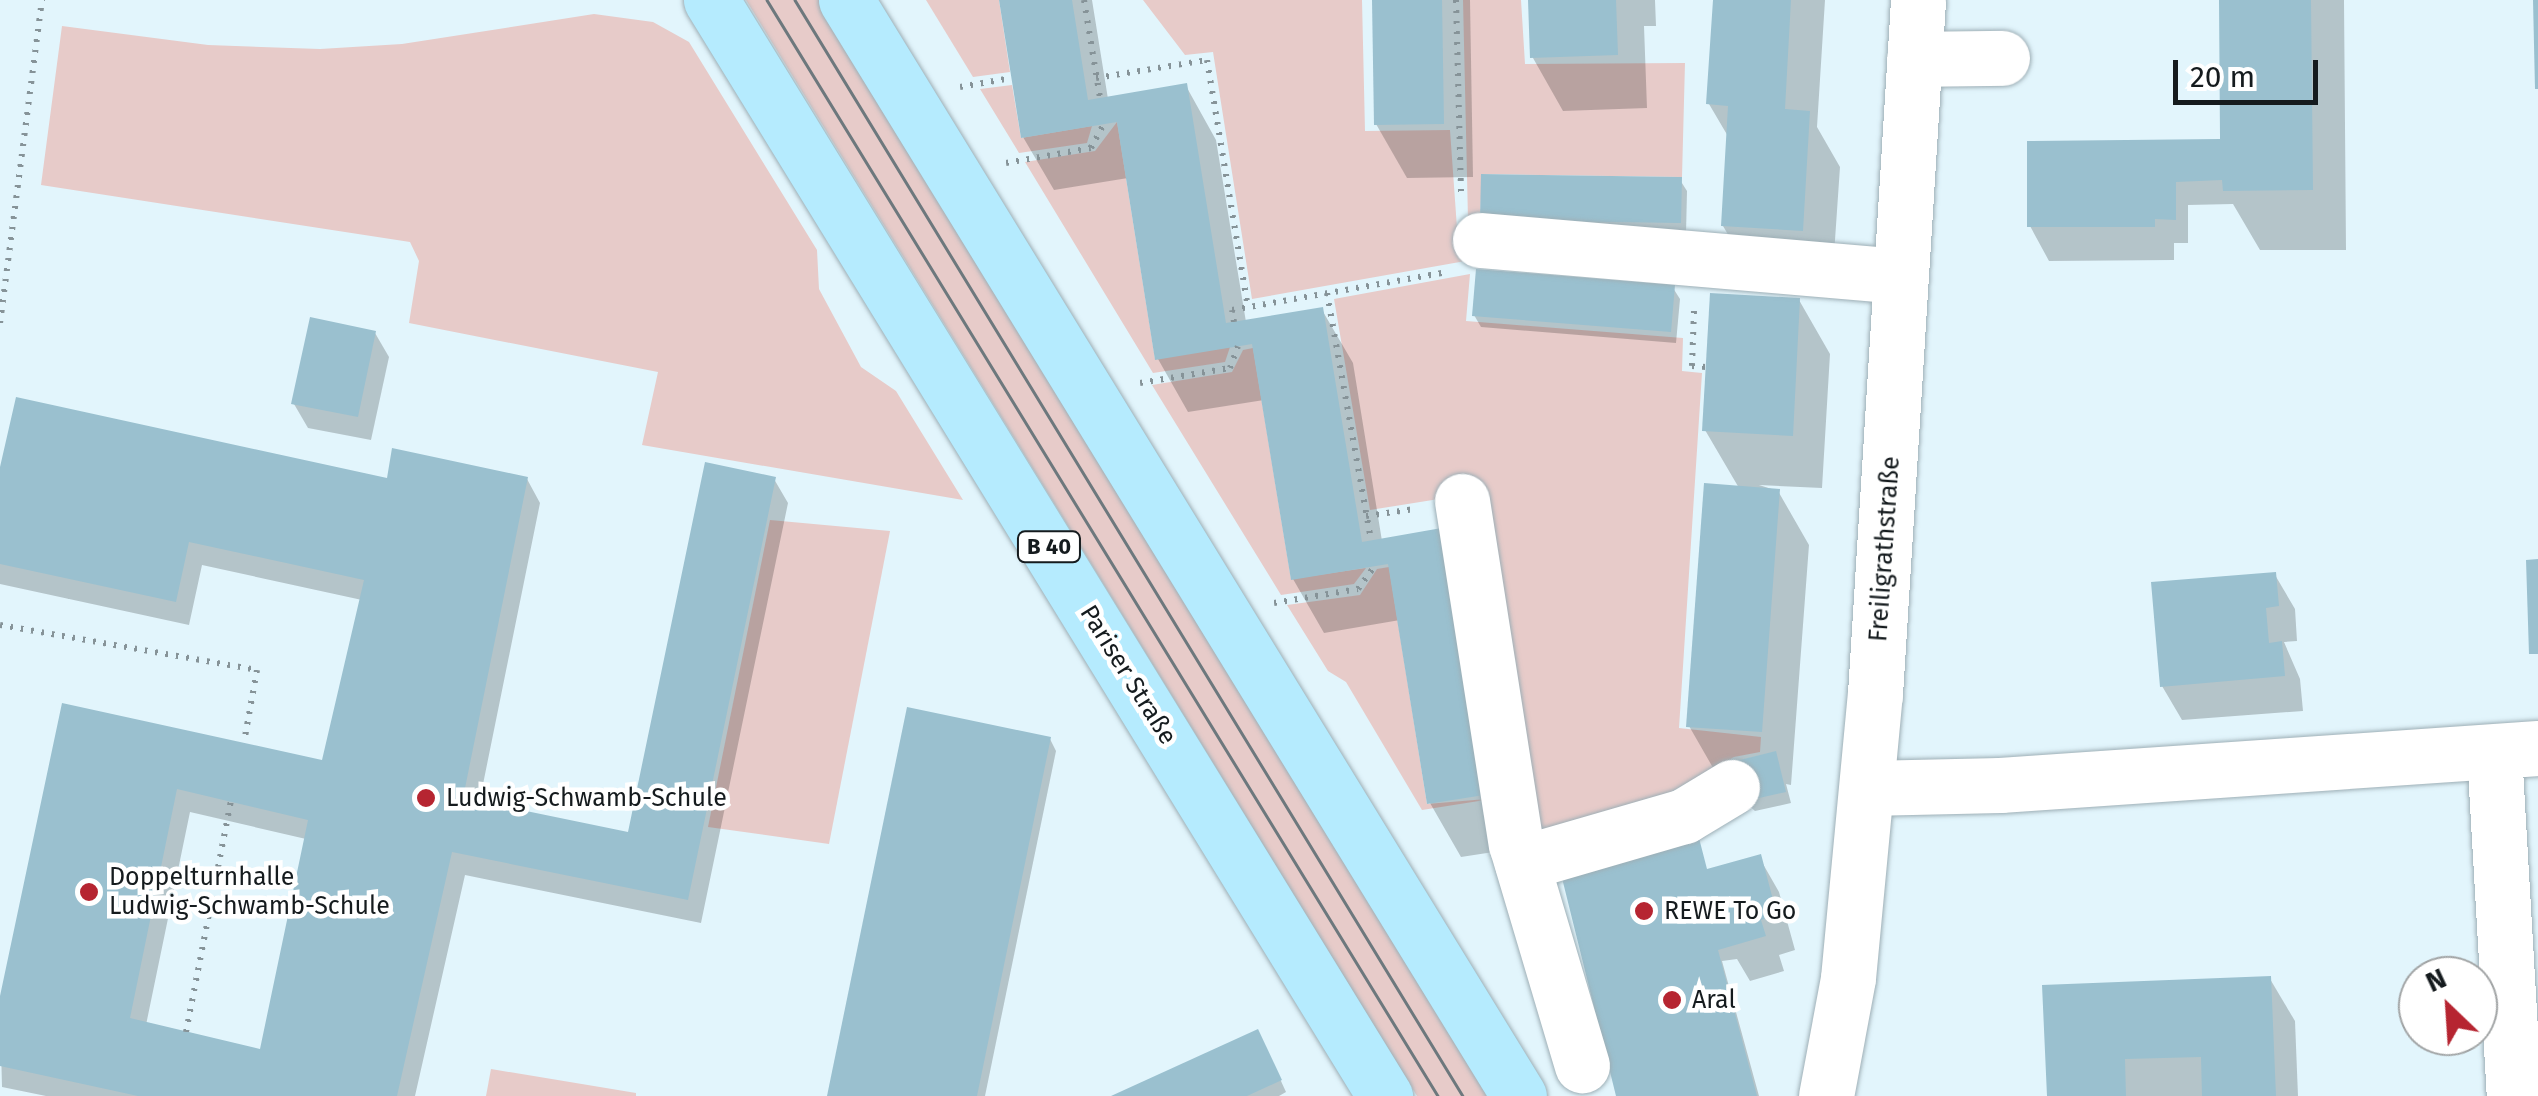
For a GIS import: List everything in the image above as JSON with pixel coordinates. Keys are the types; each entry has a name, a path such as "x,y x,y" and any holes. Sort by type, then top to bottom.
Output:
{"main road":[{"name":"Pariser Straße","path":"710,0 1385,1096"},
{"path":"846,0 1519,1096"}],"street":[{"name":"Freiligrathstraße","path":"1826,1096 1848,978 1867,788 1918,0"},
{"path":"1914,59 2002,58"},
{"path":"1469,255 1696,260 1900,276"},
{"path":"1462,501 1522,862 1582,1065"},
{"path":"1867,788 2018,784 2516,750 2514,1096"},
{"path":"1522,862 1684,816 1732,787"},
{"path":"1847,1096 1848,978"}],"path":[{"path":"0,323 42,0"},
{"path":"1084,0 1100,98"},
{"path":"1234,322 1232,310 1327,294 1469,255 1464,237 1456,0"},
{"path":"1096,78 1207,60 1248,307"},
{"path":"954,88 1011,78"},
{"path":"1000,164 1091,148 1104,124"},
{"path":"1696,260 1692,366 1706,367"},
{"path":"1327,294 1370,540"},
{"path":"1134,384 1230,368 1238,346"},
{"path":"1268,604 1358,589 1375,566"},
{"path":"0,624 257,670 244,742"},
{"path":"186,1032 231,801"}],"shaded area":[{"path":"746,0 820,0 1492,1096 1417,1096"},
{"path":"926,0 999,0 1010,72 973,77"},
{"path":"1143,0 1362,0 1365,131 1450,130 1458,242 1471,260 1252,299 1213,52 1185,55"},
{"path":"1463,0 1521,0 1525,64 1685,63 1682,177 1482,174 1480,220 1468,220"},
{"path":"594,14 653,22 689,42 817,250 819,289 861,367 896,391 963,500 642,445 658,372 409,323 419,261 410,242 41,185 62,26 208,45 320,49 402,44"},
{"path":"1012,85 1021,138 1092,126 1087,143 1019,153 980,89"},
{"path":"1117,122 1155,359 1230,347 1225,362 1153,373 1025,162 1095,151"},
{"path":"1470,274 1466,321 1683,338 1682,371 1702,373 1679,728 1761,737 1760,752 1734,757 1653,802 1535,834 1464,495 1370,510 1334,299"},
{"path":"1253,348 1291,579 1366,568 1354,584 1281,595 1152,385 1232,372 1243,350"},
{"path":"770,520 890,531 829,844 708,827"},
{"path":"1389,567 1427,804 1498,798 1422,810 1346,682 1328,671 1287,605 1360,595 1377,569"},
{"path":"491,1069 636,1093 636,1096 486,1096"}],"building":[{"path":"999,0 1072,0 1088,100 1187,83 1226,323 1323,307 1362,542 1453,526 1497,793 1427,804 1388,564 1291,580 1252,344 1155,360 1117,122 1021,138"},
{"path":"1372,0 1442,0 1444,124 1374,125"},
{"path":"1528,0 1616,0 1618,55 1530,58"},
{"path":"1713,0 1791,0 1785,109 1810,111 1803,231 1721,226 1728,106 1706,104"},
{"path":"2219,0 2311,0 2313,190 2223,191 2222,180 2176,182 2176,220 2155,219 2155,227 2027,227 2027,141 2220,139"},
{"path":"2533,0 2538,0 2538,89 2535,89"},
{"path":"1481,174 1682,177 1681,223 1480,220"},
{"path":"1476,269 1675,285 1671,332 1472,316"},
{"path":"1710,293 1800,298 1793,436 1702,431"},
{"path":"310,317 376,331 358,417 291,404"},
{"name":"Ludwig-Schwamb-Schule","path":"16,397 387,478 392,448 528,477 463,798 628,832 705,462 776,477 688,900 452,852 397,1096 138,1096 0,1066 0,996 62,703 322,760 364,580 189,542 176,602 0,564 0,467","holes":["177,789 308,820 260,1049 130,1018"]},
{"path":"1704,483 1780,489 1762,732 1686,727"},
{"path":"2538,559 2538,654 2529,654 2526,560"},
{"path":"2276,572 2279,606 2266,608 2269,643 2282,641 2285,676 2160,687 2151,582"},
{"path":"907,707 1051,737 977,1096 827,1096"},
{"path":"1776,751 1786,792 1746,801 1736,761"},
{"path":"1699,838 1707,869 1761,854 1777,915 1761,920 1766,936 1718,950 1757,1096 1616,1096 1561,874"},
{"path":"2271,976 2276,1096 2202,1096 2201,1057 2125,1059 2126,1096 2047,1096 2042,985"},
{"path":"1258,1029 1282,1080 1247,1096 1111,1096"}],"tram line":[{"path":"767,0 1438,1096"},
{"path":"795,0 1463,1096"}],"place":[{"name":"Ludwig-Schwamb-Schule","path":"426,798"},
{"name":"Doppelturnhalle Ludwig-Schwamb-Schule","path":"89,892"},
{"name":"REWE To Go","path":"1644,911"},
{"name":"Aral","path":"1672,1000"}]}
